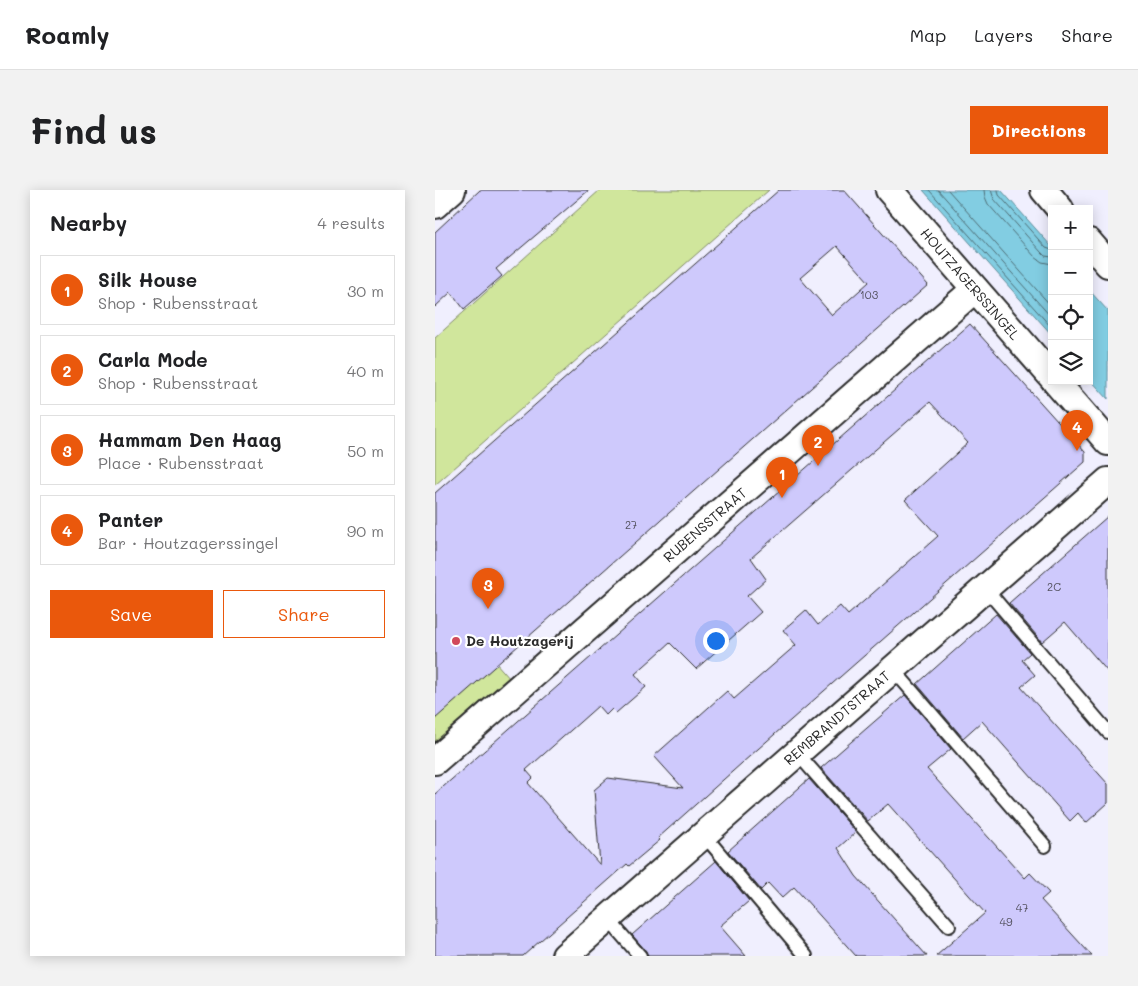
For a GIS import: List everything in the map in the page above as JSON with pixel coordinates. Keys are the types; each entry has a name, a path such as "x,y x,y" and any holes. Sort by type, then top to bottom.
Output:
{"street":[{"path":"435,205 452,190"},
{"name":"HOUTZAGERSSINGEL","path":"889,190 1048,372"},
{"path":"1043,190 1056,205"},
{"path":"1093,247 1108,264"},
{"name":"RUBENSSTRAAT","path":"435,761 975,289"},
{"path":"1058,385 1108,442"},
{"name":"REMBRANDTSTRAAT","path":"565,956 1108,481"}],"lane":[{"path":"985,588 1108,732"},
{"path":"893,669 1045,846"},
{"path":"797,753 949,926"},
{"path":"703,835 806,956"},
{"path":"608,919 640,956"}],"green space":[{"path":"600,190 769,190 435,485 435,338"},
{"name":"De Houtzagerij","path":"435,594 518,688 435,758"}],"water":[{"path":"923,190 1001,190 1048,243 1048,331"},
{"path":"1093,294 1108,311 1108,399 1093,382"}],"building":[{"path":"480,190 589,190 496,269 502,276 464,309 451,292 435,307 435,232"},
{"path":"779,190 844,190 928,285 435,719 435,493","holes":["837,246 869,282 832,315 800,278"]},
{"path":"970,324 1085,452 1085,462 742,763 658,838 660,840 629,866 627,864 523,956 435,956 435,794","holes":["930,402 968,443 905,500 938,536 848,615 840,606 818,625 806,610 783,630 796,645 734,699 727,691 654,756 683,788 608,778 594,790 600,865 528,783 533,778 526,770 598,706 606,715 612,709 616,713 646,687 635,674 670,643 696,669 761,612 747,596 766,579 751,558"]},
{"path":"1108,516 1108,672 1065,622 1042,642 1009,603"},
{"path":"996,614 1030,653 1022,660 1035,675 1021,687 1108,784 1108,803 1086,823 1078,813 1070,821 982,721 963,738 917,684"},
{"path":"905,695 951,749 927,769 1025,878 1030,873 1049,893 1041,900 1092,956 936,956 985,913 888,804 868,821 821,768"},
{"path":"809,779 856,832 838,848 856,876 927,956 856,956 794,887 782,898 768,883 761,890 728,851"},
{"path":"716,861 749,901 720,926 746,956 648,956 632,935"}],"place":[{"name":"Panter","path":"1077,451"},
{"name":"Carla Mode","path":"818,466"},
{"name":"Silk House","path":"782,498"},
{"name":"Hammam Den Haag","path":"488,609"},
{"name":"De Houtzagerij","path":"456,641"}]}
